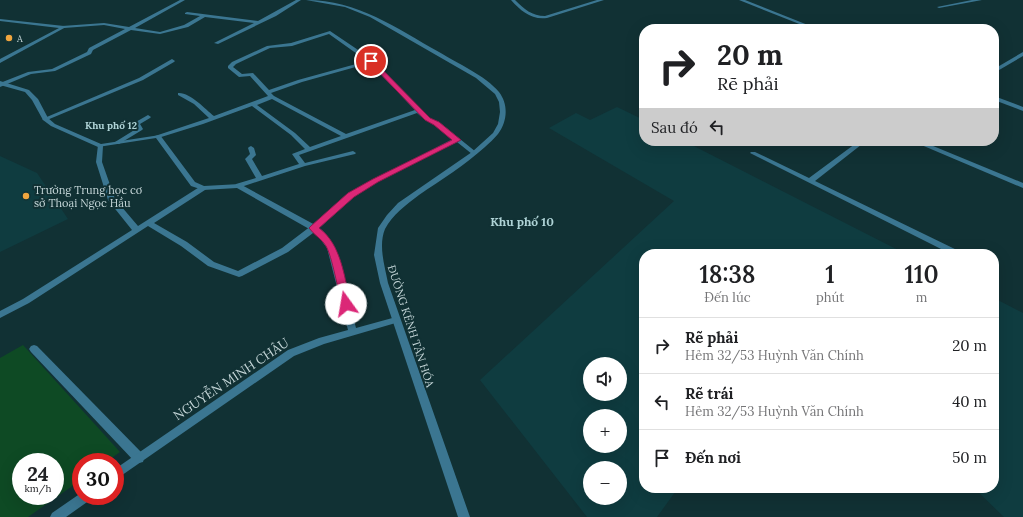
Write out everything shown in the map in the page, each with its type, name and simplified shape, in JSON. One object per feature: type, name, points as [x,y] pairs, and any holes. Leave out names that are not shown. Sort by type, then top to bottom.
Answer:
[{"type":"street","points":[[1,84],[30,73],[53,70],[82,57],[89,53],[91,49],[183,0]]},
{"type":"street","points":[[216,43],[299,0]]},
{"type":"street","name":"ĐƯỜNG KÊNH TÂN HÓA","points":[[308,0],[346,6],[372,16],[478,77],[497,93],[502,102],[503,112],[501,124],[495,134],[474,153],[401,205],[381,230],[378,255],[380,269],[396,320],[464,517]]},
{"type":"street","points":[[514,0],[528,15],[538,18],[602,0]]},
{"type":"street","points":[[741,0],[805,24]]},
{"type":"street","points":[[938,7],[980,0]]},
{"type":"street","points":[[187,13],[259,22]]},
{"type":"street","points":[[0,20],[64,27],[104,24],[160,33],[186,26],[205,15]]},
{"type":"street","points":[[0,61],[64,27]]},
{"type":"street","points":[[345,136],[270,95],[251,74],[241,76],[230,67],[234,63],[269,47],[292,44],[330,32],[371,61],[427,119],[437,124],[474,153]]},
{"type":"street","points":[[999,68],[1023,54]]},
{"type":"street","points":[[45,119],[142,79],[172,61]]},
{"type":"street","points":[[1,84],[27,91],[32,95],[45,119],[100,146],[158,136],[252,104],[300,81],[371,61]]},
{"type":"street","points":[[180,94],[196,103],[212,118]]},
{"type":"street","points":[[999,100],[1023,109]]},
{"type":"street","points":[[252,104],[293,134],[309,150]]},
{"type":"street","points":[[303,165],[295,154],[419,110]]},
{"type":"street","points":[[117,143],[140,129],[136,124],[148,117]]},
{"type":"street","points":[[158,136],[193,184],[203,188],[238,186],[303,165],[353,152]]},
{"type":"street","points":[[148,223],[184,244],[211,264],[239,274],[285,250],[314,228],[351,195],[375,180],[457,140]]},
{"type":"street","points":[[100,146],[99,162],[112,200],[138,230]]},
{"type":"street","points":[[810,181],[856,146]]},
{"type":"street","points":[[928,146],[1023,186]]},
{"type":"street","points":[[251,148],[253,155],[248,159],[260,178]]},
{"type":"street","points":[[753,153],[948,249]]},
{"type":"street","points":[[238,186],[314,228],[332,247],[353,332]]},
{"type":"street","points":[[0,315],[26,301],[203,188]]},
{"type":"street","name":"NGUYỄN MINH CHÂU","points":[[124,469],[291,353],[322,341],[396,320]]},
{"type":"street","points":[[34,349],[139,458]]},
{"type":"street","points":[[56,517],[73,505]]},
{"type":"shaded area","points":[[617,107],[639,118],[639,146],[694,146],[896,249],[639,249],[639,493],[674,493],[657,517],[587,517],[480,380],[674,201],[549,128],[576,113],[590,120]]},
{"type":"shaded area","name":"Trường Trung học cơ sở Thoại Ngọc Hầu","points":[[0,156],[37,173],[68,219],[0,252]]},
{"type":"shaded area","points":[[999,301],[1023,313],[1023,517],[1004,517],[979,493],[999,493]]},
{"type":"green space","points":[[23,345],[120,452],[72,453],[72,486],[64,492],[64,453],[12,453],[12,505],[45,505],[28,517],[0,517],[0,358]]},
{"type":"place","name":"A","points":[[9,38]]},
{"type":"place","name":"Trường Trung học cơ sở Thoại Ngọc Hầu","points":[[26,196]]},
{"type":"district","name":"Khu phố 12","points":[[111,125]]},
{"type":"district","name":"Khu phố 10","points":[[522,221]]},
{"type":"route","points":[[346,304],[332,247],[314,228],[351,195],[375,180],[457,140],[437,124],[427,119],[371,61]]}]
